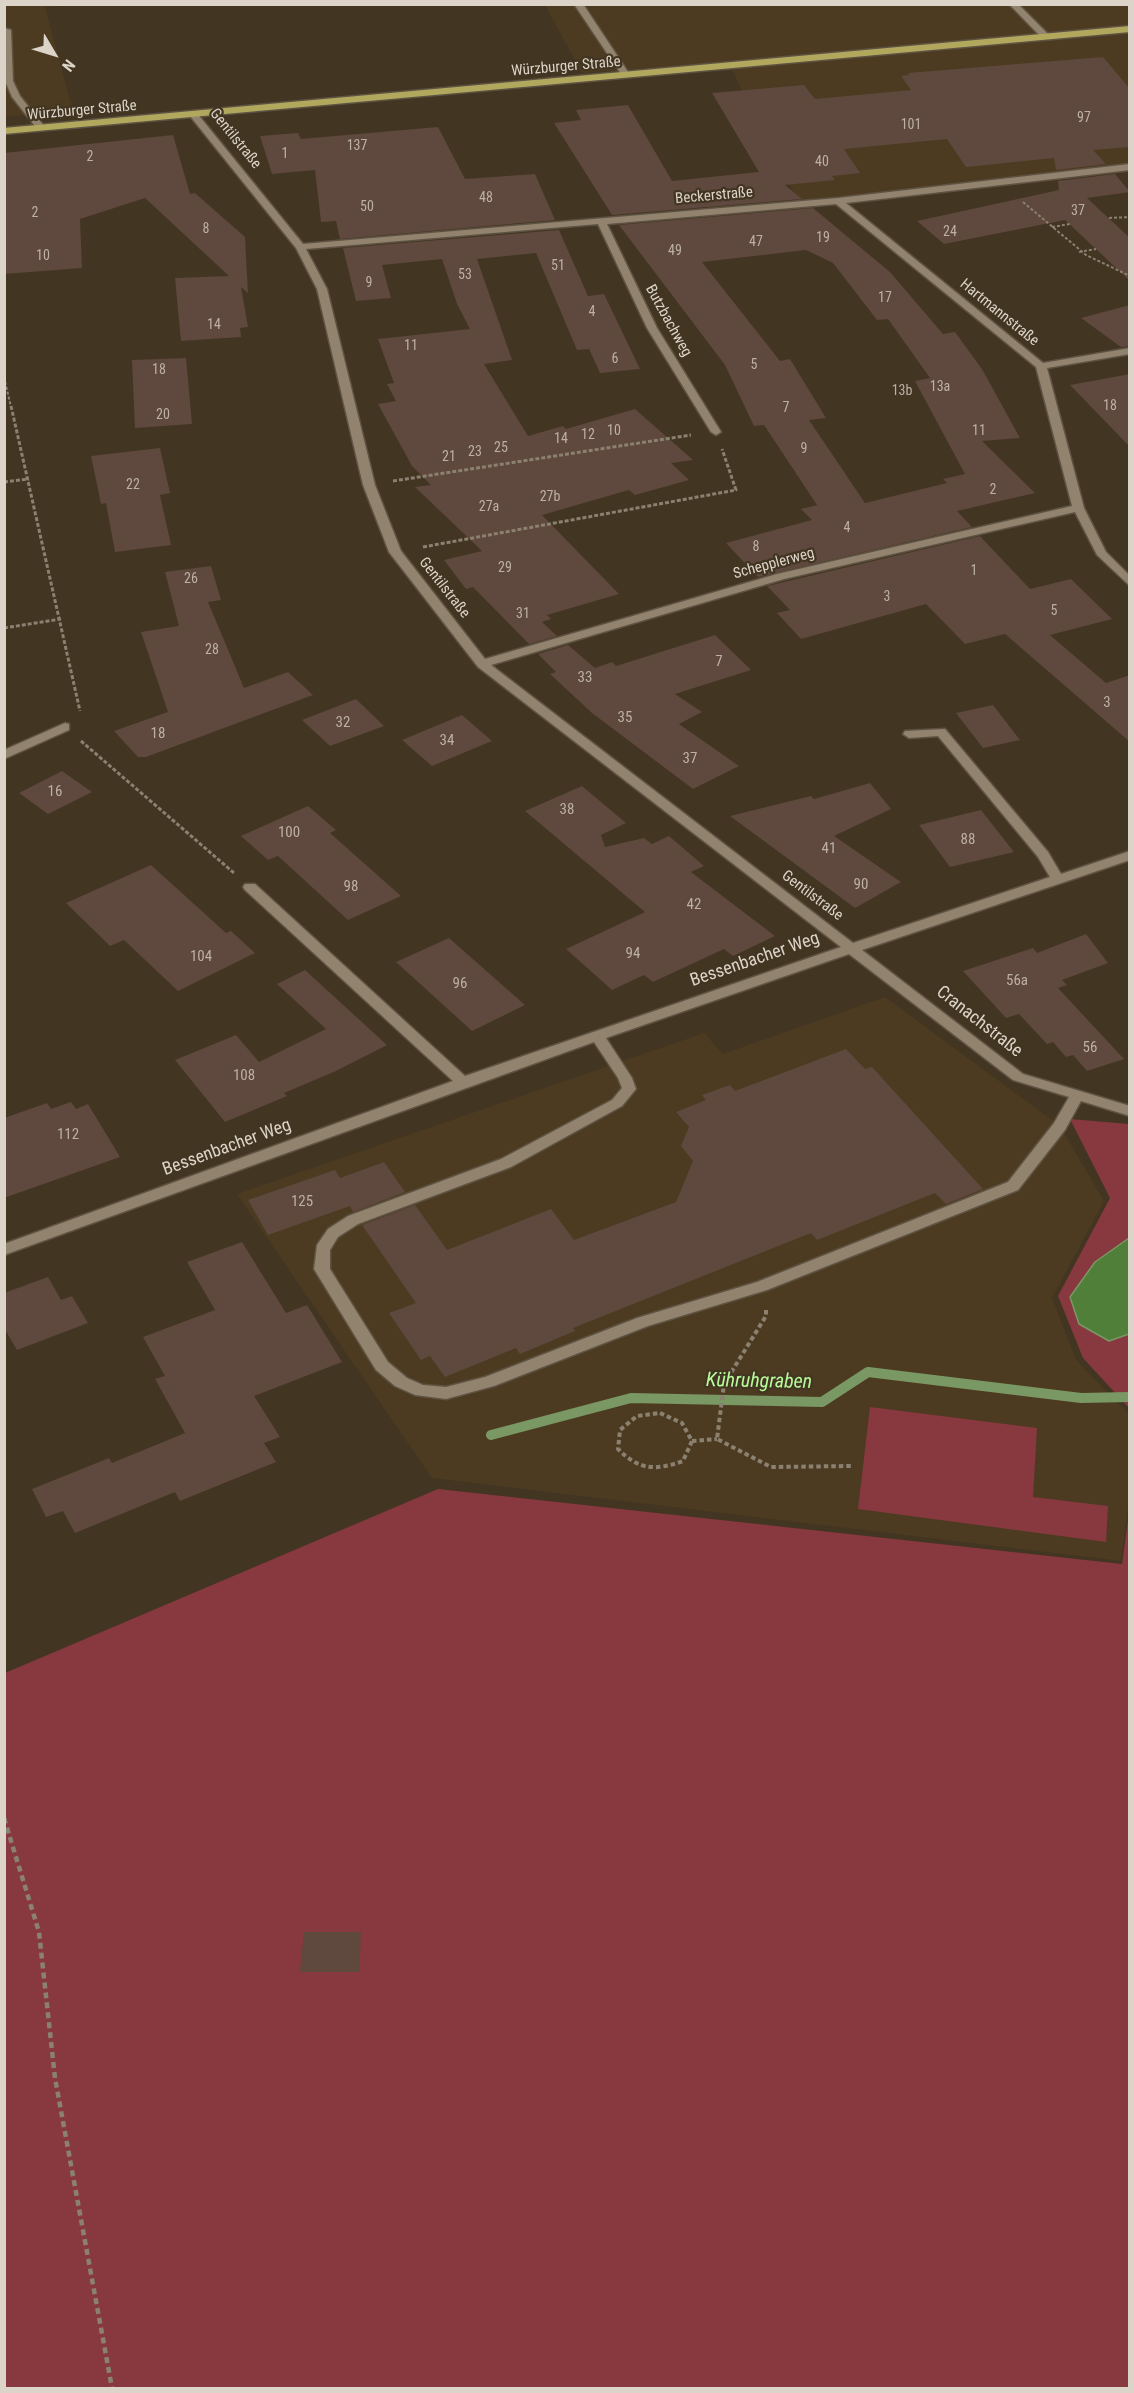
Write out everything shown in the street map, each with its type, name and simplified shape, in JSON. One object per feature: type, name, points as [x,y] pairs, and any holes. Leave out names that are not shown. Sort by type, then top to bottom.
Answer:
[{"type":"main road","name":"Würzburger Straße","points":[[4,131],[1130,29]]},
{"type":"street","points":[[578,4],[627,75]]},
{"type":"street","points":[[1013,4],[1046,37]]},
{"type":"street","points":[[7,30],[9,81],[16,97],[41,128]]},
{"type":"street","points":[[4,98],[16,97]]},
{"type":"street","name":"Gentilstraße","points":[[193,114],[300,247],[321,289],[369,485],[395,552],[482,664],[853,948]]},
{"type":"street","name":"Beckerstraße","points":[[300,247],[838,201],[1130,167]]},
{"type":"street","name":"Hartmannstraße","points":[[838,201],[1041,366],[1078,508],[1101,553],[1130,583]]},
{"type":"street","name":"Butzbachweg","points":[[601,221],[652,328],[716,432]]},
{"type":"street","points":[[1041,366],[1130,351]]},
{"type":"street","name":"Schepplerweg","points":[[482,664],[781,576],[1078,508]]},
{"type":"street","points":[[4,755],[65,727]]},
{"type":"street","points":[[909,734],[941,732],[1043,855],[1058,879]]},
{"type":"street","name":"Bessenbacher Weg","points":[[4,1250],[463,1082],[1130,855]]},
{"type":"street","points":[[250,887],[463,1082]]},
{"type":"street","name":"Cranachstraße","points":[[853,948],[1018,1077],[1130,1111]]},
{"type":"street","points":[[597,1037],[626,1078],[629,1089],[617,1103],[506,1163],[353,1220],[333,1233],[322,1249],[322,1269],[382,1365],[401,1382],[421,1391],[446,1393],[488,1382],[644,1322],[762,1286],[1013,1186],[1059,1126],[1077,1096]]},
{"type":"path","points":[[1000,182],[1079,252],[1113,272],[1130,276]]},
{"type":"path","points":[[1108,218],[1130,217]]},
{"type":"path","points":[[1051,227],[1070,224]]},
{"type":"path","points":[[1079,252],[1096,249]]},
{"type":"path","points":[[4,377],[81,710],[65,727],[250,887]]},
{"type":"path","points":[[395,552],[736,490],[716,432]]},
{"type":"path","points":[[369,485],[685,436]]},
{"type":"path","points":[[4,482],[29,479]]},
{"type":"path","points":[[4,628],[61,619]]},
{"type":"path","points":[[717,1439],[724,1384],[766,1316],[762,1286]]},
{"type":"path","points":[[660,1413],[682,1423],[692,1441],[683,1461],[658,1471],[633,1465],[618,1449],[620,1430],[637,1416],[660,1413]]},
{"type":"path","points":[[692,1441],[717,1439],[771,1467],[852,1466]]},
{"type":"path","points":[[4,1818],[39,1932],[56,2078],[112,2388]]},
{"type":"shaded area","points":[[5,5],[70,5],[45,7],[73,111],[5,117]]},
{"type":"shaded area","points":[[545,5],[1129,5],[1129,172],[802,209],[728,62],[582,73]]},
{"type":"shaded area","points":[[885,997],[1060,1126],[1104,1201],[1052,1298],[1076,1360],[1129,1414],[1130,1492],[1121,1561],[432,1478],[237,1194],[704,1033],[723,1054]]},
{"type":"shaded area","points":[[1070,1119],[1129,1124],[1129,1408],[1083,1358],[1058,1296],[1110,1198]]},
{"type":"shaded area","points":[[1129,1238],[1129,1334],[1109,1341],[1079,1324],[1070,1297],[1095,1262]]},
{"type":"shaded area","points":[[870,1407],[1037,1428],[1033,1497],[1108,1506],[1106,1542],[858,1509]]},
{"type":"shaded area","points":[[438,1489],[1122,1564],[1129,1513],[1129,2388],[5,2388],[5,1673]]},
{"type":"building","points":[[1103,57],[1130,89],[1130,147],[1093,150],[1106,164],[1056,170],[1054,158],[966,167],[947,139],[844,149],[860,173],[832,176],[835,180],[785,185],[802,199],[612,215],[554,123],[581,120],[576,110],[628,105],[672,181],[759,172],[712,93],[804,85],[815,99],[911,90],[901,76],[909,75],[908,73]]},
{"type":"building","points":[[438,127],[465,179],[535,174],[555,220],[340,239],[336,221],[321,222],[315,170],[272,174],[260,136],[298,133],[301,139]]},
{"type":"building","points":[[173,135],[190,194],[195,193],[245,237],[248,293],[241,287],[248,327],[240,328],[241,337],[181,341],[175,278],[229,276],[145,198],[80,219],[82,268],[4,274],[4,153]]},
{"type":"building","points":[[1115,174],[1130,192],[1087,198],[1130,238],[1130,281],[1065,220],[944,244],[917,221],[1059,190],[1058,181]]},
{"type":"building","points":[[813,208],[890,272],[943,334],[955,332],[982,369],[1020,438],[982,441],[1035,493],[957,511],[972,527],[758,577],[726,543],[812,520],[801,509],[817,505],[764,425],[754,426],[725,365],[619,225]],"holes":[[[806,250],[833,263],[877,320],[888,319],[930,378],[915,381],[965,474],[943,479],[947,483],[865,503],[809,420],[826,418],[790,359],[780,361],[702,262]]]},
{"type":"building","points":[[559,230],[588,296],[604,294],[640,369],[600,373],[589,349],[577,350],[536,253],[477,259],[512,360],[484,364],[528,436],[563,426],[566,429],[635,409],[693,460],[671,463],[689,480],[635,495],[629,490],[542,515],[619,594],[547,615],[551,619],[542,622],[557,636],[529,644],[473,587],[466,589],[444,560],[482,551],[415,487],[431,485],[412,466],[378,404],[396,401],[387,384],[394,383],[378,339],[470,329],[457,304],[442,259],[382,265],[391,298],[356,301],[343,248]]},
{"type":"building","points":[[1130,305],[1130,346],[1121,347],[1081,318]]},
{"type":"building","points":[[186,358],[192,424],[135,428],[132,360]]},
{"type":"building","points":[[1130,374],[1130,447],[1070,385]]},
{"type":"building","points":[[160,448],[170,493],[160,495],[171,545],[115,552],[106,503],[101,504],[91,456]]},
{"type":"building","points":[[980,536],[1030,589],[1071,579],[1112,619],[1050,635],[1106,683],[1130,675],[1130,742],[1005,634],[965,644],[926,604],[801,639],[777,613],[790,610],[767,586]]},
{"type":"building","points":[[211,566],[221,600],[208,602],[244,688],[288,672],[313,695],[146,757],[138,757],[114,731],[168,712],[141,632],[179,626],[165,572]]},
{"type":"building","points":[[715,635],[751,670],[675,694],[702,712],[679,724],[739,766],[693,789],[592,713],[550,674],[556,672],[538,654],[568,645],[595,668],[612,662],[616,666]]},
{"type":"building","points":[[356,699],[384,726],[330,746],[302,720]]},
{"type":"building","points":[[993,705],[1020,740],[983,748],[956,713]]},
{"type":"building","points":[[462,715],[492,741],[432,766],[402,740]]},
{"type":"building","points":[[62,771],[92,792],[48,814],[19,793]]},
{"type":"building","points":[[870,783],[891,809],[834,836],[901,882],[855,908],[730,816],[811,796],[814,799]]},
{"type":"building","points":[[582,786],[626,823],[601,835],[605,847],[644,838],[652,844],[669,836],[704,866],[691,872],[775,936],[733,956],[724,949],[653,982],[644,975],[612,990],[566,949],[645,912],[525,811]]},
{"type":"building","points":[[308,806],[336,830],[330,833],[401,896],[348,920],[278,856],[268,860],[241,836]]},
{"type":"building","points":[[981,810],[1014,852],[950,867],[919,825]]},
{"type":"building","points":[[151,865],[226,933],[231,931],[255,953],[178,991],[124,940],[110,946],[66,903]]},
{"type":"building","points":[[1086,934],[1108,963],[1062,980],[1067,985],[1058,988],[1124,1059],[1087,1071],[1073,1055],[1066,1057],[1053,1042],[1047,1044],[1019,1014],[1006,1018],[963,971],[1033,948],[1037,953]]},
{"type":"building","points":[[449,938],[525,1005],[472,1031],[396,962]]},
{"type":"building","points":[[305,970],[387,1045],[336,1071],[284,1093],[287,1096],[225,1122],[175,1060],[236,1035],[259,1062],[326,1029],[277,984]]},
{"type":"building","points":[[846,1049],[865,1069],[872,1067],[983,1189],[946,1204],[935,1193],[817,1240],[811,1233],[573,1328],[575,1331],[520,1354],[516,1348],[445,1377],[430,1356],[421,1360],[389,1313],[416,1303],[362,1225],[415,1205],[447,1250],[551,1209],[574,1240],[676,1202],[693,1161],[681,1146],[689,1127],[676,1112],[706,1100],[702,1095],[730,1085],[735,1091]]},
{"type":"building","points":[[71,1102],[76,1109],[88,1104],[120,1157],[4,1198],[4,1118],[47,1103],[51,1109]]},
{"type":"building","points":[[384,1162],[405,1192],[353,1212],[350,1206],[268,1235],[248,1200],[335,1170],[340,1178]]},
{"type":"building","points":[[242,1242],[286,1313],[307,1305],[342,1362],[254,1396],[280,1437],[264,1443],[276,1462],[180,1501],[175,1492],[75,1533],[63,1511],[46,1517],[32,1489],[109,1458],[112,1463],[185,1433],[155,1379],[165,1376],[143,1337],[215,1310],[187,1262]]},
{"type":"building","points":[[48,1277],[61,1300],[72,1296],[88,1323],[17,1350],[4,1328],[4,1293]]},
{"type":"building","points":[[304,1932],[361,1932],[359,1972],[300,1972]]},
{"type":"waterway","name":"Kühruhgraben","points":[[491,1435],[631,1398],[822,1402],[868,1372],[1081,1398],[1130,1397]]}]
